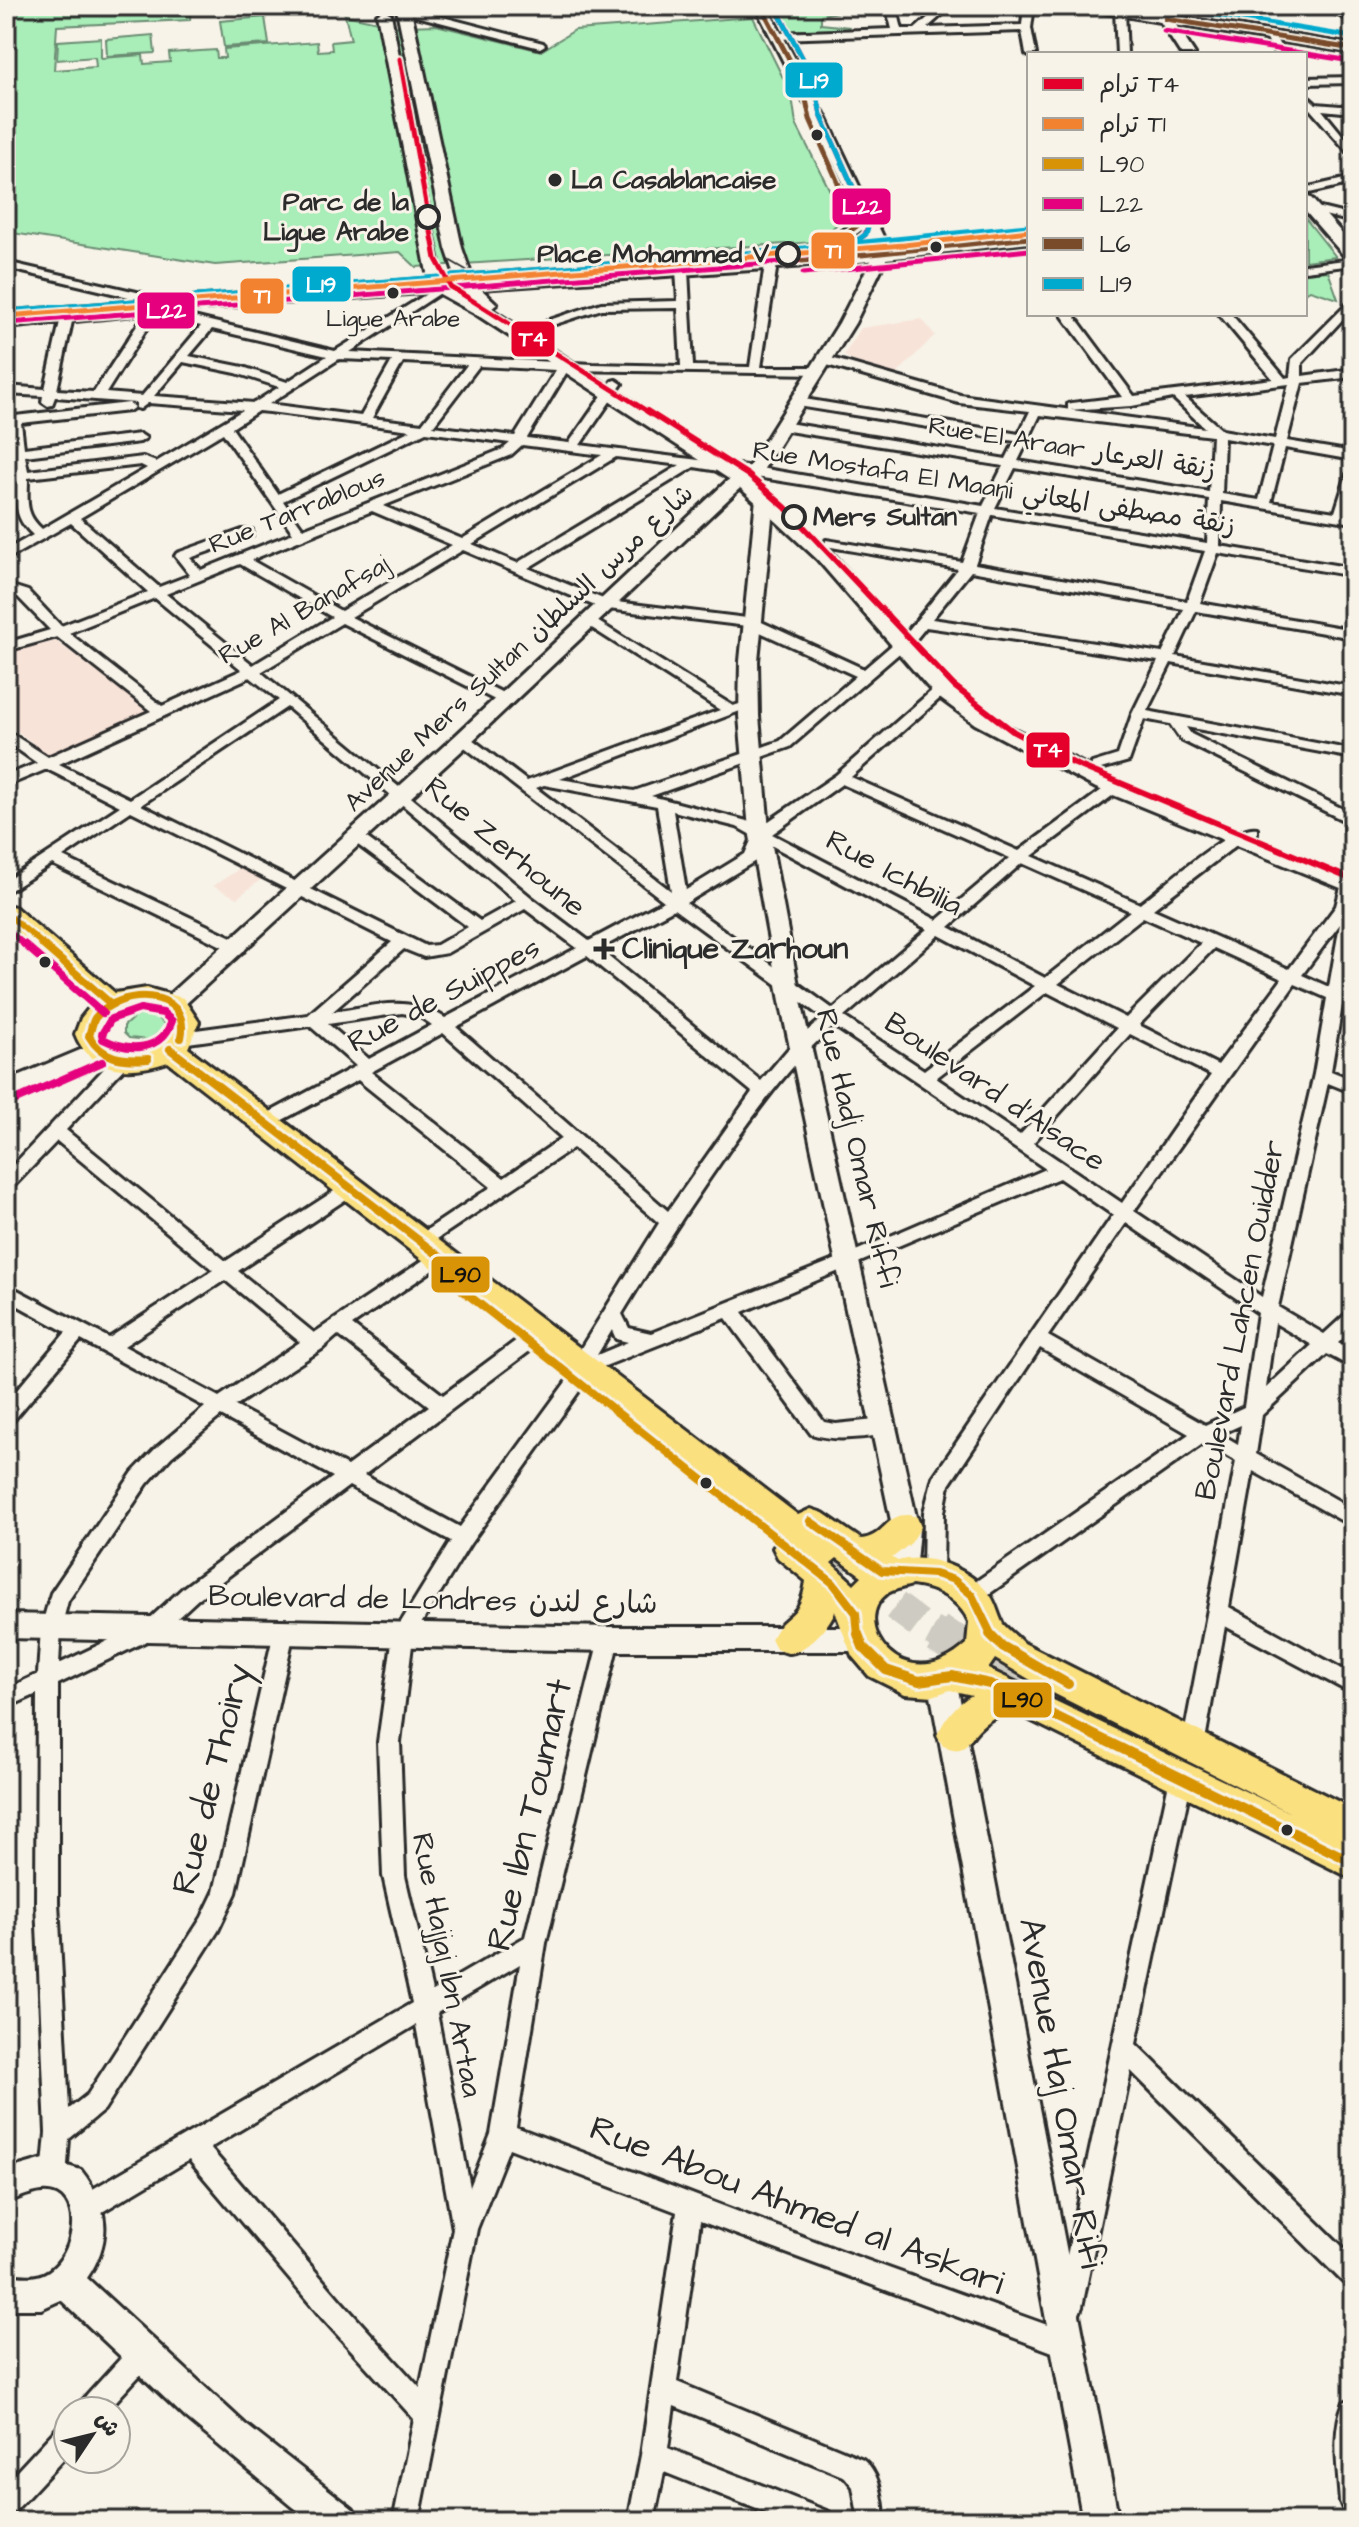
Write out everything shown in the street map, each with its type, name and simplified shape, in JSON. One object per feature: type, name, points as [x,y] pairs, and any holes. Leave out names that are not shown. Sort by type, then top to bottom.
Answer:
[{"type":"main road","points":[[1326,6],[1353,18]]},
{"type":"main road","points":[[1245,834],[1115,787],[1007,735],[941,690],[912,633],[824,555],[742,473],[613,388],[593,368],[528,329],[465,281],[454,248],[406,8],[376,12],[437,283],[566,367],[613,388],[742,473],[783,491],[912,633],[982,704],[1029,735],[1245,834],[1352,878]]},
{"type":"main road","points":[[1127,12],[1160,10],[1270,36],[1353,49]]},
{"type":"main road","points":[[1160,10],[1187,52]]},
{"type":"main road","points":[[1307,206],[1353,256]]},
{"type":"main road","points":[[828,247],[857,226]]},
{"type":"main road","points":[[6,323],[437,283],[771,264],[1027,227]]},
{"type":"main road","points":[[465,281],[529,271],[828,247],[874,248],[1027,238]]},
{"type":"main road","points":[[454,248],[461,255],[484,266],[529,271]]},
{"type":"main road","points":[[6,311],[144,308],[189,312],[408,298],[437,283]]},
{"type":"main road","points":[[9,919],[111,1004]]},
{"type":"main road","points":[[6,1091],[109,1056],[148,1059],[176,1043],[185,1019],[172,1004],[155,997],[111,1004],[98,1014],[89,1029],[90,1040],[109,1056]]},
{"type":"main road","points":[[176,1043],[265,1122],[833,1560],[955,1581],[972,1595],[983,1613],[986,1629],[980,1653],[968,1666],[947,1677]]},
{"type":"main road","points":[[441,1257],[462,1290],[528,1342],[589,1365]]},
{"type":"main road","points":[[441,1257],[484,1273],[589,1365],[833,1560],[843,1593],[877,1664],[897,1675],[919,1681],[947,1677],[1021,1689],[1187,1762],[1353,1827]]},
{"type":"main road","points":[[833,1560],[882,1550],[905,1527]]},
{"type":"main road","points":[[788,1639],[818,1613],[833,1560]]},
{"type":"main road","points":[[857,1626],[869,1589],[910,1573]]},
{"type":"main road","points":[[986,1629],[1010,1652],[1353,1862]]},
{"type":"main road","points":[[955,1735],[960,1723],[973,1712],[1021,1689]]},
{"type":"main road","points":[[1021,1689],[1353,1845]]},
{"type":"street","points":[[761,6],[783,36],[874,248]]},
{"type":"street","points":[[891,6],[898,32]]},
{"type":"street","points":[[917,32],[947,6]]},
{"type":"street","points":[[1029,6],[1026,28],[1031,52]]},
{"type":"street","points":[[1089,6],[1127,12],[1122,52]]},
{"type":"street","points":[[406,8],[540,45]]},
{"type":"street","points":[[783,36],[1026,28]]},
{"type":"street","points":[[1270,36],[1279,52]]},
{"type":"street","points":[[1307,81],[1353,80]]},
{"type":"street","points":[[803,85],[810,119],[857,226],[874,248]]},
{"type":"street","points":[[1307,103],[1353,110]]},
{"type":"street","points":[[1307,103],[1353,155]]},
{"type":"street","points":[[1307,182],[1353,172]]},
{"type":"street","points":[[1307,191],[1353,180]]},
{"type":"street","points":[[1307,206],[1353,219]]},
{"type":"street","name":"Avenue Mers Sultan شارع مرس السلطان","points":[[172,1004],[463,739],[742,473],[782,426],[820,366],[877,267],[874,248]]},
{"type":"street","points":[[1307,268],[1353,262]]},
{"type":"street","points":[[755,370],[771,264]]},
{"type":"street","points":[[6,265],[79,283],[144,308]]},
{"type":"street","points":[[682,270],[687,369]]},
{"type":"street","points":[[79,283],[144,308]]},
{"type":"street","points":[[6,556],[150,464],[225,427],[337,355],[408,298]]},
{"type":"street","points":[[1264,504],[1296,362],[1353,301]]},
{"type":"street","points":[[528,329],[601,306],[683,304]]},
{"type":"street","points":[[98,396],[144,308]]},
{"type":"street","points":[[189,312],[208,326],[337,355],[593,368],[755,370],[820,366],[959,399],[1218,433],[1353,456]]},
{"type":"street","points":[[1068,316],[1132,402]]},
{"type":"street","points":[[1227,316],[1290,383]]},
{"type":"street","points":[[45,417],[67,317]]},
{"type":"street","points":[[18,453],[141,417],[208,326]]},
{"type":"street","points":[[182,358],[239,370],[288,386]]},
{"type":"street","points":[[364,421],[399,359]]},
{"type":"street","points":[[275,500],[425,428],[474,364]]},
{"type":"street","name":"Rue Tarrablous","points":[[6,647],[59,632],[502,454],[518,442],[566,367]]},
{"type":"street","points":[[1036,411],[1132,402],[1353,373]]},
{"type":"street","points":[[571,449],[613,388]]},
{"type":"street","name":"Rue Mostafa El Maani زنقة مصطفى المعاني","points":[[6,390],[98,396],[141,417],[255,407],[425,428],[987,511],[1353,572]]},
{"type":"street","points":[[1177,396],[1218,433]]},
{"type":"street","points":[[798,402],[1020,438]]},
{"type":"street","points":[[635,796],[753,756],[794,738],[912,633],[967,567],[987,511],[1020,438],[1036,411]]},
{"type":"street","points":[[40,534],[26,522],[22,513],[22,475],[10,421],[45,417],[141,417]]},
{"type":"street","points":[[141,417],[150,464]]},
{"type":"street","name":"Rue El Araar زنقة العرعار","points":[[782,426],[1346,518]]},
{"type":"street","points":[[225,427],[301,536]]},
{"type":"street","points":[[1097,766],[1124,758],[1139,714],[1192,606],[1213,548],[1218,433]]},
{"type":"street","name":"Rue Al Banafsaj","points":[[6,782],[252,671],[611,455]]},
{"type":"street","points":[[6,477],[150,464]]},
{"type":"street","points":[[518,568],[689,465]]},
{"type":"street","points":[[1346,518],[1353,474]]},
{"type":"street","name":"Rue Hadj Omar Riffi","points":[[765,498],[740,708],[753,756],[761,834],[787,984],[885,1427],[905,1527],[910,1573]]},
{"type":"street","points":[[372,506],[605,605],[750,622],[865,675]]},
{"type":"street","name":"Rue Zerhoune","points":[[71,516],[157,593],[401,794],[526,902],[590,950],[762,1091]]},
{"type":"street","points":[[199,577],[182,556],[247,533]]},
{"type":"street","points":[[831,543],[1353,634]]},
{"type":"street","points":[[242,560],[343,618],[504,699]]},
{"type":"street","points":[[6,588],[23,594],[59,632],[161,712]]},
{"type":"street","points":[[589,620],[740,708]]},
{"type":"street","points":[[912,633],[1165,658],[1353,691]]},
{"type":"street","name":"Rue de Suippes","points":[[265,1122],[590,950],[752,857],[761,834],[841,778],[941,690]]},
{"type":"street","points":[[6,888],[287,701]]},
{"type":"street","points":[[543,780],[740,708]]},
{"type":"street","points":[[1139,714],[1353,754]]},
{"type":"street","points":[[1176,723],[1186,737],[1353,820]]},
{"type":"street","points":[[6,734],[48,764],[402,942],[430,952],[526,902]]},
{"type":"street","name":"Boulevard d'Alsace","points":[[463,739],[834,1018],[1268,1310],[1353,1361]]},
{"type":"street","points":[[841,778],[1336,996]]},
{"type":"street","name":"Rue Ichbilia","points":[[523,787],[543,780],[664,802],[735,822],[1221,1073]]},
{"type":"street","name":"Rue Hajjaj Ibn Artaa","points":[[465,2229],[425,2009],[394,1876],[389,1742],[403,1635],[463,1538],[589,1365],[612,1312],[669,1222],[762,1091],[800,1046],[1019,858],[1115,787]]},
{"type":"street","points":[[664,802],[678,902]]},
{"type":"street","points":[[925,1078],[1048,986],[1140,910],[1245,834]]},
{"type":"street","points":[[355,836],[479,928]]},
{"type":"street","points":[[52,858],[238,947]]},
{"type":"street","points":[[910,1573],[934,1512],[940,1483],[1221,1073],[1344,907],[1352,878]]},
{"type":"street","name":"Boulevard Lahcen Ouidder","points":[[1065,2337],[1187,1762],[1246,1458],[1268,1310],[1322,1074],[1350,910],[1353,909]]},
{"type":"street","points":[[1023,1143],[1128,1026],[1212,941]]},
{"type":"street","points":[[313,1020],[402,942]]},
{"type":"street","points":[[176,1043],[396,1008],[423,1011],[445,1026],[669,1222]]},
{"type":"street","points":[[313,1020],[363,1069],[503,1187]]},
{"type":"street","points":[[6,1184],[56,1131],[109,1056]]},
{"type":"street","points":[[1322,1074],[1353,1087]]},
{"type":"street","points":[[56,1131],[315,1344]]},
{"type":"street","points":[[54,2177],[58,2133],[47,1902],[48,1680],[51,1628],[58,1599],[140,1478],[164,1452],[220,1406],[441,1257],[503,1187],[574,1139]]},
{"type":"street","points":[[589,1365],[850,1261],[1061,1170]]},
{"type":"street","points":[[109,1347],[351,1188]]},
{"type":"street","points":[[6,1291],[463,1538]]},
{"type":"street","points":[[730,1310],[818,1429],[836,1432],[885,1427]]},
{"type":"street","points":[[612,1312],[623,1334],[654,1340]]},
{"type":"street","points":[[972,1595],[1203,1434],[1254,1411],[1353,1318]]},
{"type":"street","points":[[340,1326],[443,1406]]},
{"type":"street","points":[[6,1416],[79,1330]]},
{"type":"street","points":[[1037,1338],[1353,1519]]},
{"type":"street","points":[[6,1699],[152,1629],[191,1593],[528,1342]]},
{"type":"street","points":[[1217,1611],[1353,1685]]},
{"type":"street","name":"Boulevard de Londres شارع لندن","points":[[6,1626],[609,1639],[788,1639],[857,1626]]},
{"type":"street","name":"Rue de Thoiry","points":[[58,2133],[96,2102],[210,1924],[225,1893],[284,1632]]},
{"type":"street","name":"Rue Ibn Toumart","points":[[406,2521],[465,2229],[503,2134],[535,1943],[609,1639]]},
{"type":"street","name":"Avenue Haj Omar Rifi","points":[[947,1677],[955,1735],[1101,2521]]},
{"type":"street","points":[[88,2206],[535,1943]]},
{"type":"street","points":[[1124,2048],[1353,2274]]},
{"type":"street","name":"Rue Abou Ahmed al Askari","points":[[503,2134],[690,2205],[1065,2337]]},
{"type":"street","points":[[193,2146],[332,2310],[426,2414]]},
{"type":"street","points":[[6,2186],[30,2177],[54,2177],[75,2187],[88,2206],[91,2224],[88,2244],[79,2263],[64,2279],[32,2294],[6,2292]]},
{"type":"street","points":[[641,2521],[654,2455],[690,2205]]},
{"type":"street","points":[[64,2279],[141,2355],[283,2480],[341,2521]]},
{"type":"street","points":[[105,2395],[141,2355]]},
{"type":"street","points":[[663,2389],[862,2473],[872,2521]]},
{"type":"street","points":[[1353,2411],[1350,2440],[1353,2502]]},
{"type":"street","points":[[6,2502],[52,2452]]},
{"type":"street","points":[[654,2455],[820,2521]]},
{"type":"shaded area","points":[[922,319],[935,335],[897,374],[853,361],[844,355],[861,328]]},
{"type":"shaded area","points":[[56,641],[147,711],[50,756],[6,723],[6,654]]},
{"type":"shaded area","points":[[242,867],[264,877],[237,898],[213,886]]},
{"type":"green space","points":[[6,6],[191,6],[190,20],[57,26],[54,70],[96,67],[95,57],[57,60],[58,41],[101,38],[101,58],[143,55],[144,64],[170,62],[169,53],[216,50],[217,58],[225,58],[224,49],[317,42],[318,51],[332,50],[331,42],[351,40],[345,15],[378,22],[379,27],[436,25],[541,51],[575,30],[753,17],[792,96],[796,124],[844,218],[817,242],[416,267],[400,252],[215,265],[6,232]]},
{"type":"green space","points":[[771,6],[843,6],[845,11],[821,15],[821,24],[849,27],[849,32],[786,30],[776,23]]},
{"type":"green space","points":[[265,17],[269,44],[224,47],[220,21]]},
{"type":"green space","points":[[153,35],[155,53],[107,56],[106,39]]},
{"type":"green space","points":[[1307,221],[1336,257],[1307,261]]},
{"type":"green space","points":[[1328,271],[1338,299],[1310,290],[1307,292],[1307,273]]},
{"type":"green space","points":[[154,1015],[163,1022],[163,1029],[149,1040],[129,1038],[124,1033],[124,1026],[134,1017]]},
{"type":"tunnel","points":[[823,1552],[922,1626],[941,1636]]},
{"type":"tunnel","points":[[937,1634],[1028,1682]]},
{"type":"tram line","name":"T4","points":[[400,59],[436,259],[451,287],[748,475],[785,507],[954,686],[1014,732],[1075,764],[1353,880]]},
{"type":"tram line","points":[[405,59],[426,173],[424,191]]},
{"type":"tram line","name":"T1","points":[[6,316],[904,245],[1027,231]]},
{"type":"tram line","points":[[449,260],[475,275],[514,275]]},
{"type":"transit line","name":"L6","points":[[6,311],[828,247],[857,226],[810,119],[803,85],[761,6]]},
{"type":"transit line","name":"L22","points":[[7,323],[832,258],[865,235],[869,223],[821,115],[814,80],[775,6]]},
{"type":"transit line","name":"L19","points":[[775,6],[814,80],[821,115],[869,223],[866,234],[835,257]]},
{"type":"transit line","name":"L19","points":[[1168,7],[1353,37]]},
{"type":"transit line","name":"L6","points":[[1166,19],[1353,49]]},
{"type":"transit line","name":"L22","points":[[1164,31],[1295,52]]},
{"type":"transit line","name":"L22","points":[[1307,54],[1351,61]]},
{"type":"transit line","name":"L19","points":[[6,311],[773,251],[1027,226]]},
{"type":"transit line","name":"L6","points":[[802,261],[1027,238]]},
{"type":"transit line","name":"L22","points":[[803,273],[1027,250]]},
{"type":"transit line","name":"L90","points":[[6,913],[111,1004]]},
{"type":"transit line","name":"L22","points":[[6,929],[103,1013]]},
{"type":"transit line","name":"L90","points":[[148,1059],[122,1060],[99,1051],[89,1036],[95,1018],[114,1004],[156,998],[178,1009],[184,1021],[181,1038]]},
{"type":"transit line","name":"L22","points":[[140,1009],[163,1013],[172,1021],[162,1039],[134,1048],[103,1039],[102,1034],[111,1019],[140,1009]]},
{"type":"transit line","name":"L90","points":[[170,1049],[460,1272],[462,1290],[833,1583],[856,1613],[856,1630],[863,1647],[886,1670],[919,1681],[952,1676],[990,1684],[1353,1862]]},
{"type":"transit line","name":"L22","points":[[11,1102],[102,1062]]},
{"type":"transit line","name":"L90","points":[[810,1521],[882,1571],[935,1574],[954,1580],[972,1595],[988,1632],[1002,1646],[1068,1684]]},
{"type":"place","name":"La Casablancaise","points":[[555,180]]},
{"type":"place","name":"Parc de la Ligue Arabe","points":[[428,217]]},
{"type":"place","name":"Place Mohammed V","points":[[788,254]]},
{"type":"place","name":"Ligue Arabe","points":[[393,293]]},
{"type":"place","name":"Mers Sultan","points":[[794,517]]},
{"type":"place","name":"Clinique Zarhoun","points":[[604,949]]}]
